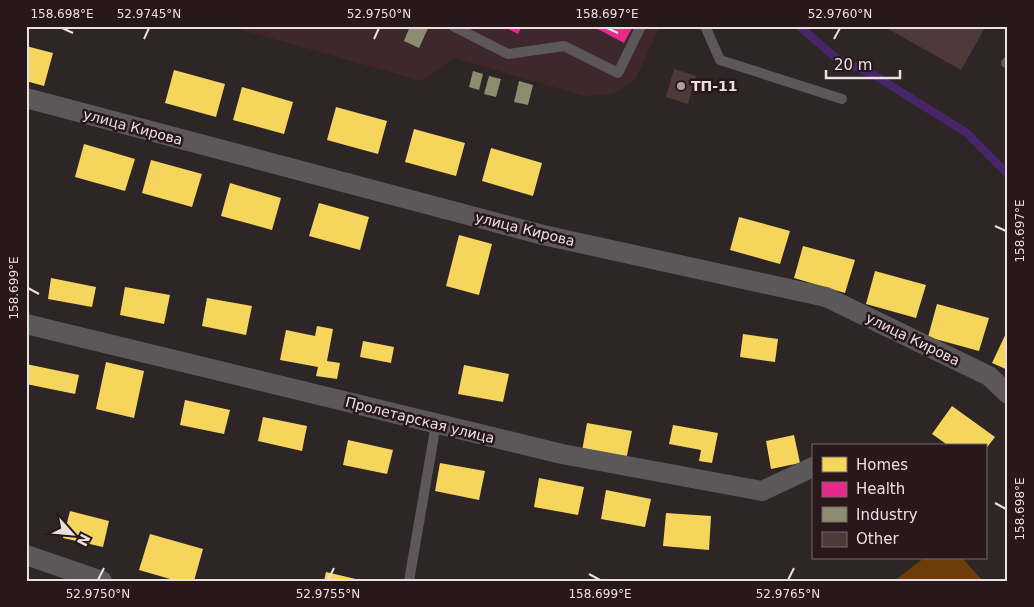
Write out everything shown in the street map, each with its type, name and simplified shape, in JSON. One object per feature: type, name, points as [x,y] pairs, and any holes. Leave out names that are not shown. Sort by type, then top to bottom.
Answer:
[{"type":"street","name":"улица Кирова","points":[[26,98],[542,235],[826,297],[990,376],[1008,394]]},
{"type":"street","name":"Пролетарская улица","points":[[26,324],[562,454],[762,491],[812,467]]},
{"type":"street","points":[[26,555],[102,581]]},
{"type":"lane","points":[[453,26],[508,54],[564,46],[618,73],[642,26]]},
{"type":"lane","points":[[705,26],[720,60],[842,99]]},
{"type":"lane","points":[[409,581],[436,424]]},
{"type":"shaded area","points":[[228,26],[660,26],[635,80],[613,94],[584,96],[454,58],[422,81]]},
{"type":"shaded area","points":[[921,560],[964,560],[983,581],[894,581]]},
{"type":"building: Homes","points":[[26,46],[53,53],[44,86],[26,81]]},
{"type":"building: Homes","points":[[174,70],[225,84],[216,117],[165,103]]},
{"type":"building: Homes","points":[[242,87],[293,102],[284,134],[233,120]]},
{"type":"building: Homes","points":[[336,107],[387,121],[378,154],[327,140]]},
{"type":"building: Homes","points":[[414,129],[465,143],[456,176],[405,162]]},
{"type":"building: Homes","points":[[84,144],[135,159],[125,191],[75,177]]},
{"type":"building: Homes","points":[[491,148],[542,163],[533,196],[482,181]]},
{"type":"building: Homes","points":[[151,160],[202,174],[192,207],[142,193]]},
{"type":"building: Homes","points":[[230,183],[281,198],[272,230],[221,216]]},
{"type":"building: Homes","points":[[319,203],[369,217],[360,250],[309,236]]},
{"type":"building: Homes","points":[[739,217],[790,231],[780,264],[730,250]]},
{"type":"building: Homes","points":[[459,235],[492,244],[479,295],[446,286]]},
{"type":"building: Homes","points":[[803,246],[855,260],[845,293],[794,278]]},
{"type":"building: Homes","points":[[875,271],[926,285],[916,318],[866,304]]},
{"type":"building: Homes","points":[[51,278],[96,287],[92,307],[48,299]]},
{"type":"building: Homes","points":[[125,287],[170,295],[164,324],[120,315]]},
{"type":"building: Homes","points":[[207,298],[252,306],[246,335],[202,326]]},
{"type":"building: Homes","points":[[937,304],[989,318],[979,351],[928,337]]},
{"type":"building: Homes","points":[[317,326],[333,329],[327,361],[340,363],[337,379],[316,376],[318,367],[280,360],[286,330],[315,336]]},
{"type":"building: Homes","points":[[1008,329],[1008,370],[992,363]]},
{"type":"building: Homes","points":[[743,334],[778,339],[775,362],[740,357]]},
{"type":"building: Homes","points":[[363,341],[394,347],[391,363],[360,357]]},
{"type":"building: Homes","points":[[106,362],[144,371],[134,418],[96,409]]},
{"type":"building: Homes","points":[[26,364],[79,375],[75,394],[26,384]]},
{"type":"building: Homes","points":[[464,365],[509,374],[503,402],[458,394]]},
{"type":"building: Homes","points":[[185,400],[230,410],[224,434],[180,425]]},
{"type":"building: Homes","points":[[952,406],[995,437],[986,449],[986,444],[946,444],[932,434]]},
{"type":"building: Homes","points":[[263,417],[307,426],[302,451],[258,441]]},
{"type":"building: Homes","points":[[587,423],[632,431],[626,460],[582,451]]},
{"type":"building: Homes","points":[[673,425],[718,433],[712,463],[699,461],[701,450],[669,444]]},
{"type":"building: Homes","points":[[794,435],[800,463],[771,469],[766,441]]},
{"type":"building: Homes","points":[[348,440],[393,450],[387,474],[343,465]]},
{"type":"building: Homes","points":[[440,463],[485,471],[479,500],[435,491]]},
{"type":"building: Homes","points":[[539,478],[584,487],[578,515],[534,507]]},
{"type":"building: Homes","points":[[606,490],[651,499],[645,527],[601,519]]},
{"type":"building: Homes","points":[[70,511],[109,521],[103,547],[63,538]]},
{"type":"building: Homes","points":[[666,513],[711,516],[709,550],[663,546]]},
{"type":"building: Homes","points":[[150,534],[203,549],[194,581],[177,581],[139,570]]},
{"type":"building: Homes","points":[[326,572],[360,580],[360,581],[324,581]]},
{"type":"building: Health","points":[[502,26],[522,26],[518,34]]},
{"type":"building: Health","points":[[592,26],[633,26],[624,43]]},
{"type":"building: Industry","points":[[410,26],[429,26],[419,48],[404,41]]},
{"type":"building: Industry","points":[[473,71],[483,74],[479,90],[469,87]]},
{"type":"building: Industry","points":[[489,76],[501,79],[496,97],[484,94]]},
{"type":"building: Industry","points":[[519,81],[533,85],[528,105],[514,102]]},
{"type":"building: Other","points":[[883,26],[986,26],[961,70]]},
{"type":"building: Other","name":"ТП-11","points":[[674,69],[696,76],[688,104],[666,97]]},
{"type":"waterway","points":[[799,26],[836,58],[874,75],[967,133],[1008,174]]},
{"type":"place","name":"ТП-11","points":[[681,86]]}]
